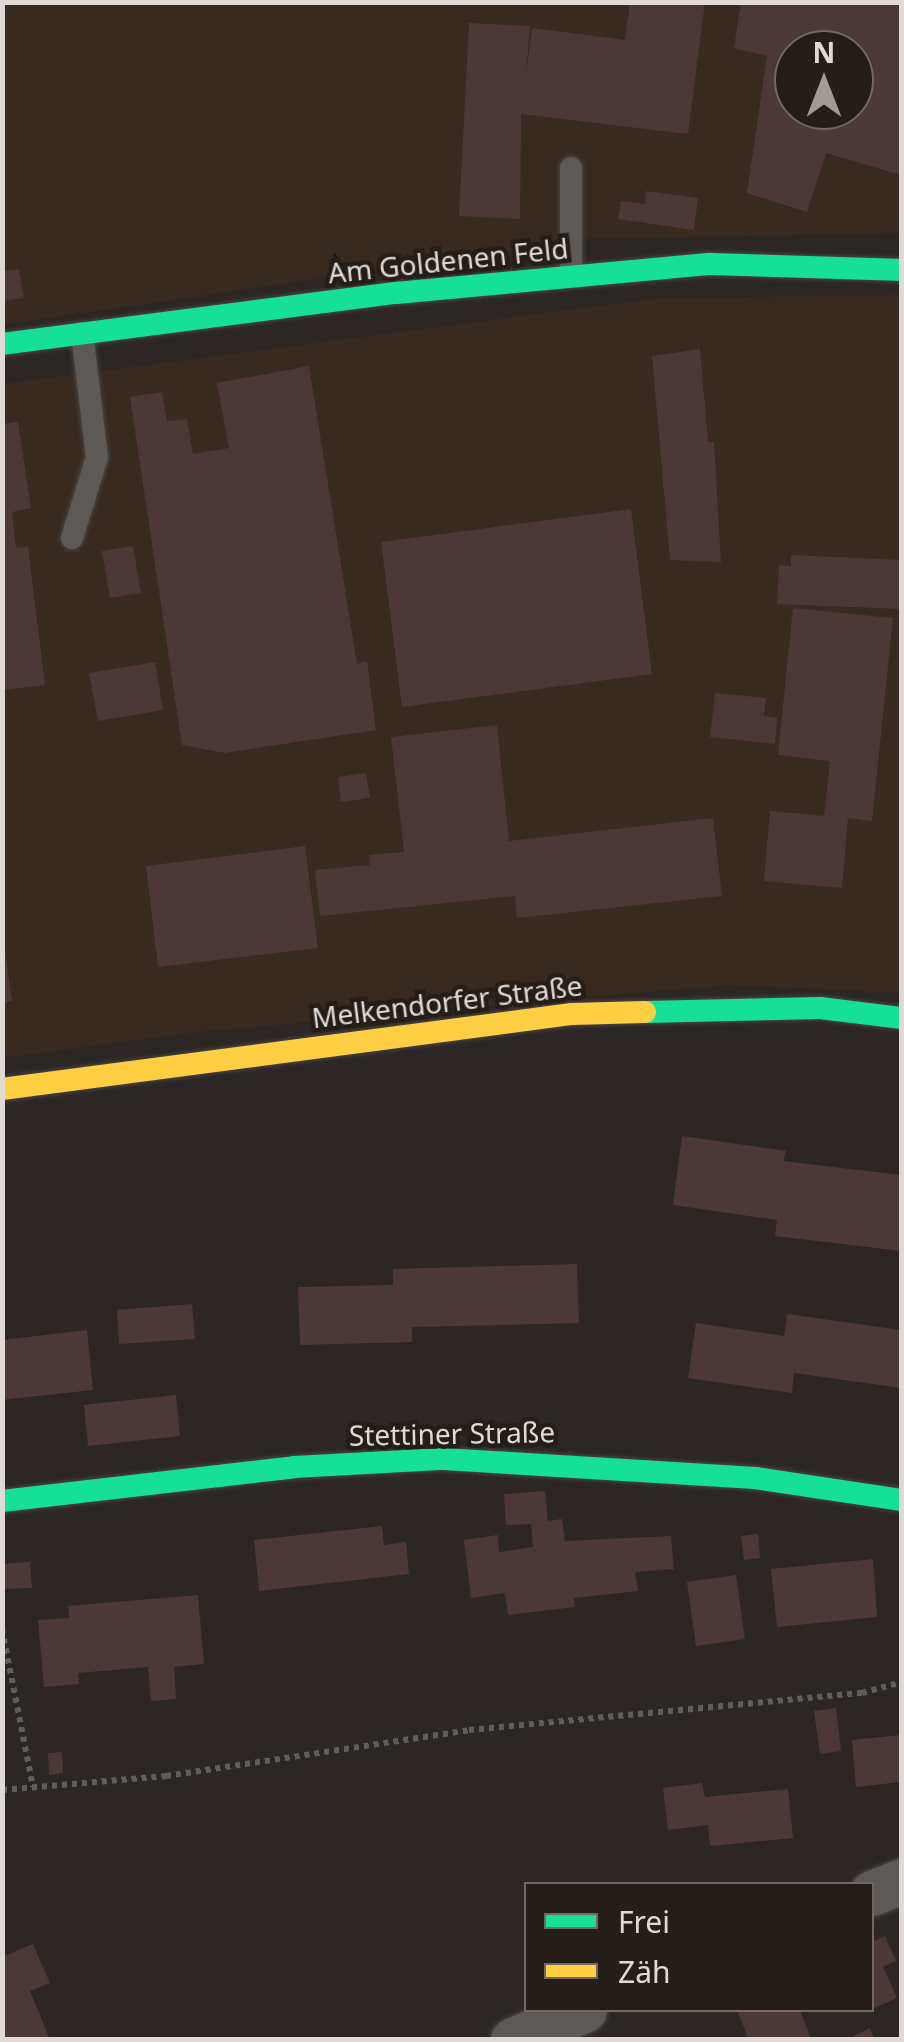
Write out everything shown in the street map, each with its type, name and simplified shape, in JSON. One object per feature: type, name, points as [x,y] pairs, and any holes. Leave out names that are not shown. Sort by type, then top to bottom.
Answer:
[{"type":"street","name":"Am Goldenen Feld","points":[[2,344],[711,264],[902,270]]},
{"type":"street","name":"Melkendorfer Straße","points":[[2,1089],[572,1014],[820,1008],[902,1018]]},
{"type":"street","name":"Stettiner Straße","points":[[2,1501],[294,1467],[444,1459],[756,1478],[902,1500]]},
{"type":"street","points":[[874,1892],[902,1881]]},
{"type":"street","points":[[513,2040],[579,2012]]},
{"type":"lane","points":[[571,168],[571,277]]},
{"type":"lane","points":[[72,538],[97,457],[82,333]]},
{"type":"path","points":[[2,1629],[32,1787]]},
{"type":"path","points":[[2,1790],[166,1776],[468,1730],[862,1693],[902,1682]]},
{"type":"shaded area","points":[[3,3],[901,3],[901,233],[589,239],[3,325]]},
{"type":"shaded area","points":[[901,295],[901,993],[728,985],[197,1032],[3,1058],[2,384],[659,298]]},
{"type":"building","points":[[630,2],[705,2],[688,134],[521,114],[520,219],[459,216],[469,23],[530,26],[526,75],[532,28],[625,40]]},
{"type":"building","points":[[741,2],[901,2],[901,175],[826,153],[807,212],[747,193],[767,56],[734,48]]},
{"type":"building","points":[[646,191],[698,198],[694,230],[618,219],[621,201],[645,204]]},
{"type":"building","points":[[19,269],[24,298],[2,301],[2,271]]},
{"type":"building","points":[[700,349],[708,442],[714,442],[721,562],[670,560],[652,356]]},
{"type":"building","points":[[309,366],[357,664],[367,661],[376,730],[225,753],[182,745],[130,397],[162,392],[167,421],[187,419],[193,454],[229,448],[217,383]]},
{"type":"building","points":[[18,422],[31,508],[12,512],[16,548],[28,547],[45,685],[2,690],[2,424]]},
{"type":"building","points":[[631,509],[652,674],[402,707],[381,542]]},
{"type":"building","points":[[133,546],[141,593],[110,598],[102,551]]},
{"type":"building","points":[[791,555],[901,560],[901,609],[777,604],[779,565],[791,566]]},
{"type":"building","points":[[793,608],[893,618],[872,821],[848,818],[842,888],[764,881],[770,811],[824,816],[830,761],[778,755]]},
{"type":"building","points":[[155,662],[163,710],[98,721],[89,673]]},
{"type":"building","points":[[715,693],[766,698],[764,716],[777,718],[775,744],[710,737]]},
{"type":"building","points":[[497,725],[509,841],[713,818],[722,896],[517,918],[515,896],[320,916],[315,870],[370,865],[369,855],[404,852],[391,737]]},
{"type":"building","points":[[366,773],[370,798],[341,802],[338,777]]},
{"type":"building","points":[[305,846],[318,948],[158,967],[146,866]]},
{"type":"building","points":[[5,950],[12,1001],[2,1003],[2,951]]},
{"type":"building","points":[[682,1136],[786,1151],[783,1161],[901,1175],[901,1251],[775,1236],[777,1220],[673,1205]]},
{"type":"building","points":[[577,1264],[579,1323],[412,1327],[412,1342],[300,1345],[298,1287],[393,1285],[393,1269]]},
{"type":"building","points":[[192,1304],[195,1339],[119,1344],[117,1310]]},
{"type":"building","points":[[787,1314],[901,1330],[901,1388],[794,1373],[792,1393],[688,1378],[696,1323],[784,1336]]},
{"type":"building","points":[[87,1330],[93,1390],[2,1400],[2,1340]]},
{"type":"building","points":[[176,1395],[180,1436],[88,1446],[84,1405]]},
{"type":"building","points":[[545,1491],[548,1521],[562,1519],[565,1541],[671,1536],[674,1569],[635,1572],[638,1591],[574,1598],[575,1607],[508,1615],[505,1593],[471,1598],[464,1540],[498,1535],[499,1552],[533,1547],[531,1524],[506,1525],[504,1494]]},
{"type":"building","points":[[382,1526],[384,1545],[406,1542],[409,1574],[259,1591],[254,1540]]},
{"type":"building","points":[[758,1534],[760,1558],[744,1560],[741,1536]]},
{"type":"building","points":[[873,1559],[877,1617],[777,1627],[771,1569]]},
{"type":"building","points":[[30,1562],[32,1588],[2,1589],[2,1564]]},
{"type":"building","points":[[736,1575],[745,1639],[696,1646],[687,1582]]},
{"type":"building","points":[[198,1595],[204,1664],[174,1667],[176,1699],[151,1701],[148,1667],[78,1673],[79,1684],[44,1687],[38,1620],[69,1618],[68,1606]]},
{"type":"building","points":[[836,1708],[841,1751],[820,1754],[814,1711]]},
{"type":"building","points":[[901,1735],[901,1782],[856,1787],[852,1740]]},
{"type":"building","points":[[62,1752],[63,1773],[49,1775],[48,1753]]},
{"type":"building","points":[[702,1783],[705,1797],[788,1789],[793,1838],[710,1846],[708,1825],[668,1830],[663,1788]]},
{"type":"building","points":[[885,1936],[896,1961],[883,1967],[897,1998],[874,2008],[874,1941]]},
{"type":"building","points":[[33,1944],[50,1983],[30,1991],[50,2040],[2,2040],[2,1957]]},
{"type":"building","points":[[738,2012],[801,2012],[811,2040],[749,2040]]},
{"type":"building","points":[[870,2028],[875,2040],[846,2040]]},
{"type":"traffic: fast","points":[[2,344],[396,293],[711,264],[902,270]]},
{"type":"traffic: fast","points":[[645,1012],[820,1008],[902,1018]]},
{"type":"traffic: fast","points":[[2,1501],[294,1467],[444,1459],[755,1478],[902,1500]]},
{"type":"traffic: slow","points":[[2,1089],[572,1014],[645,1012]]}]
